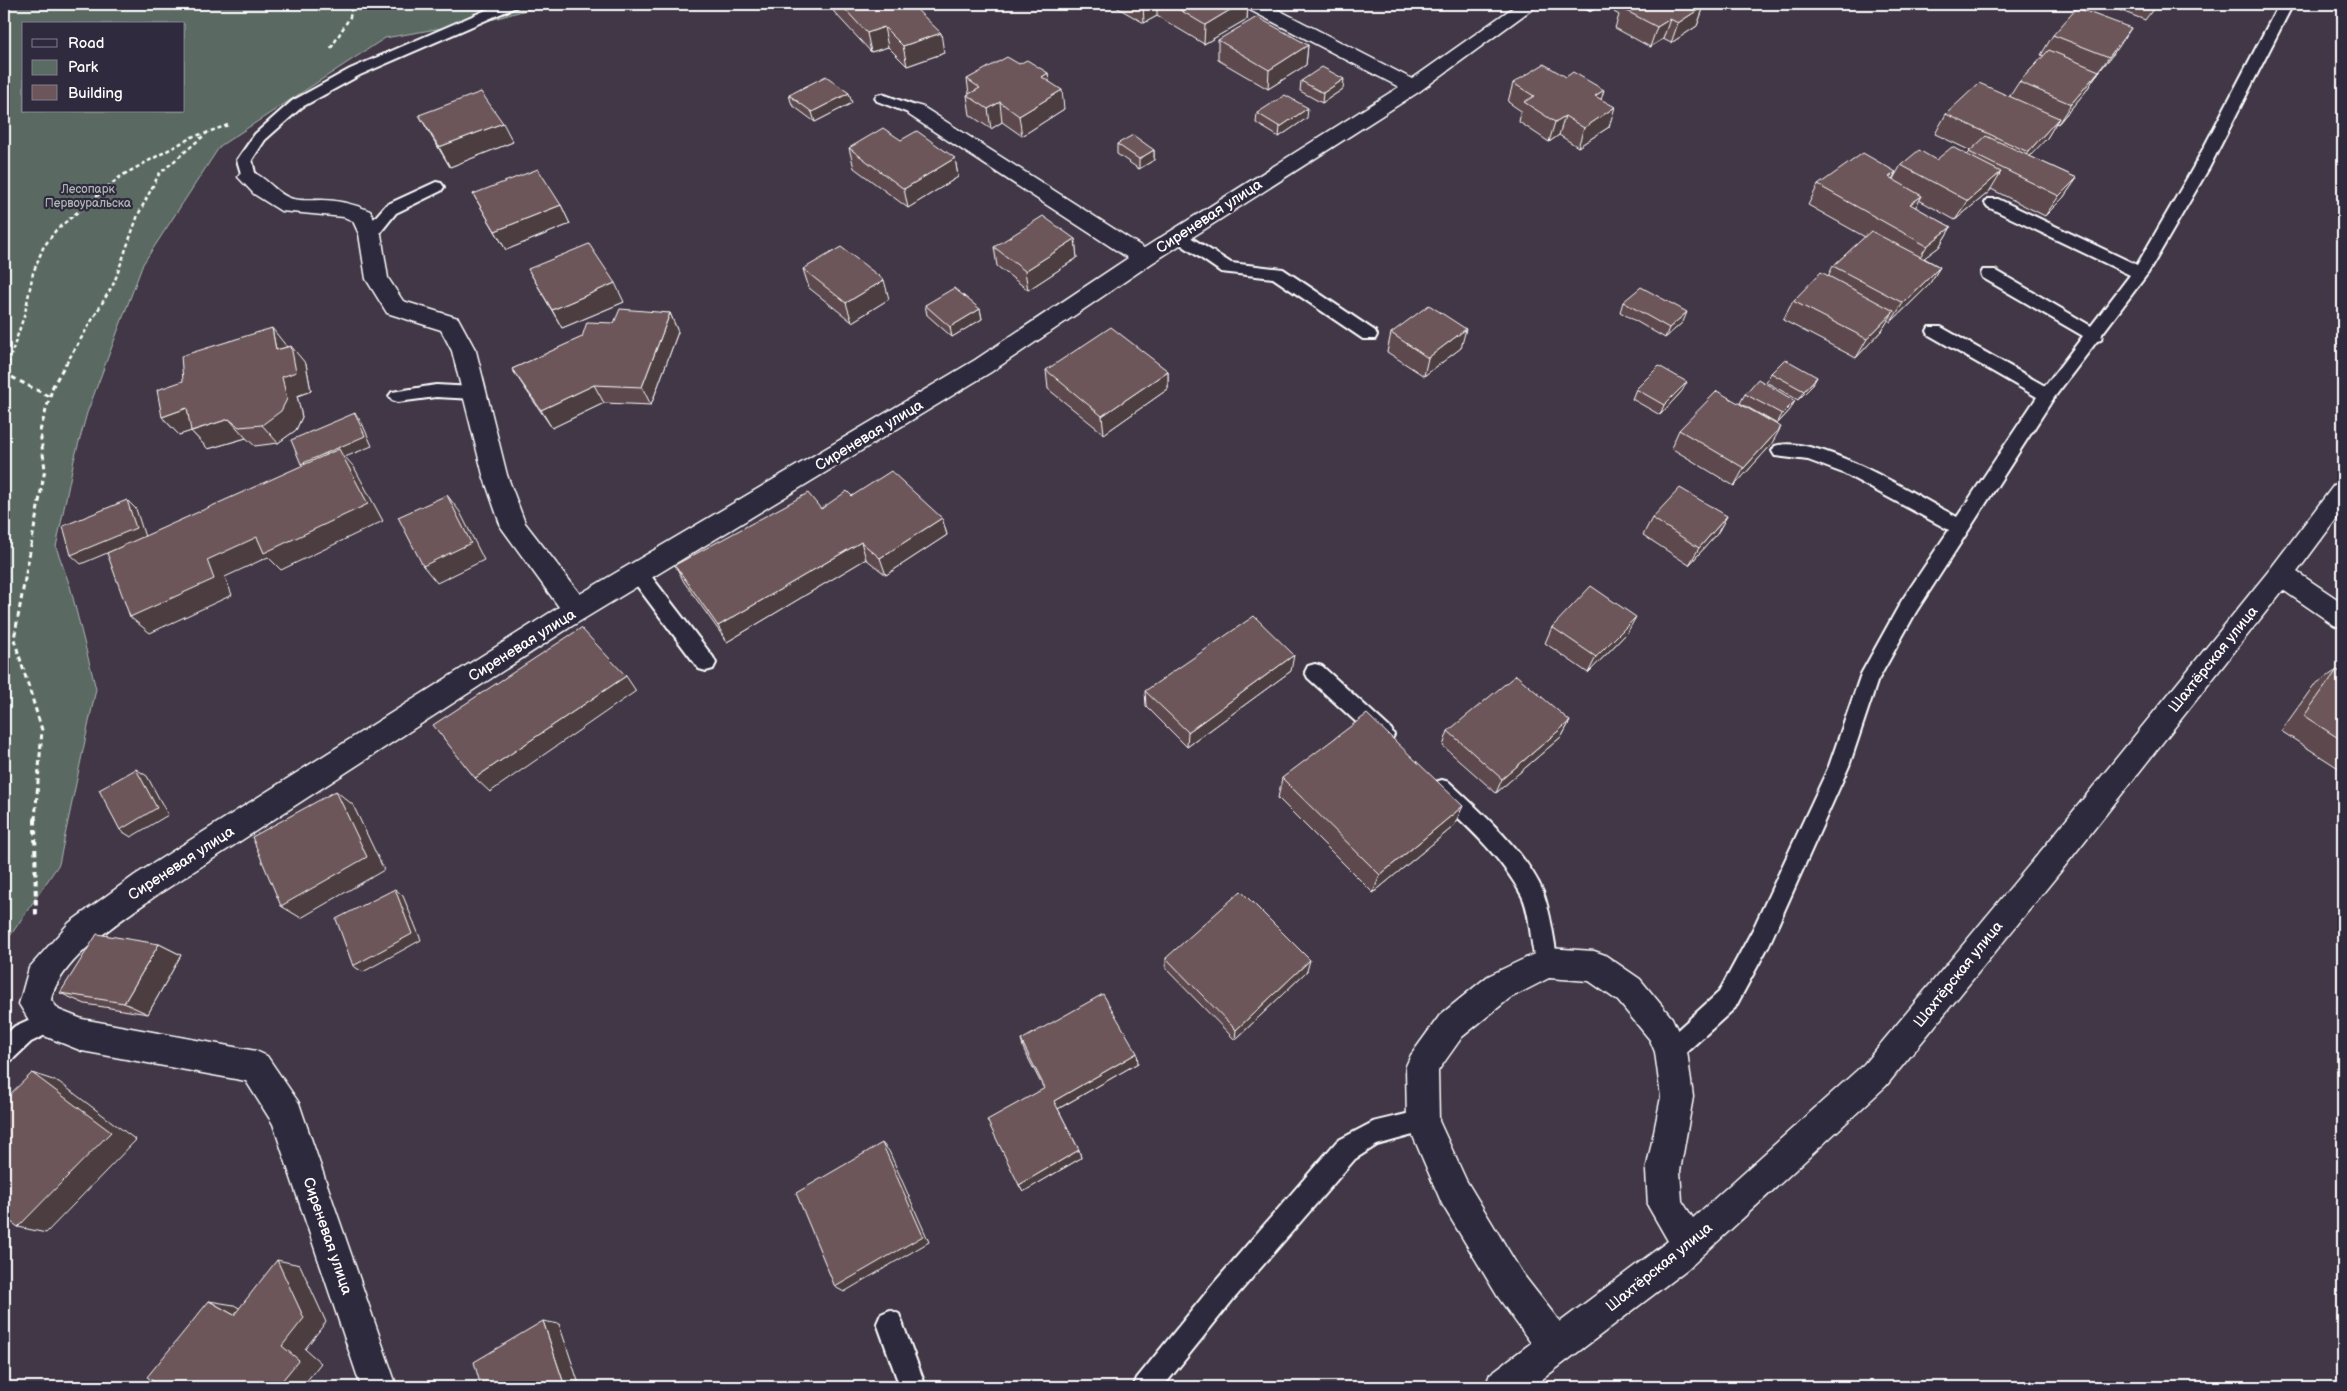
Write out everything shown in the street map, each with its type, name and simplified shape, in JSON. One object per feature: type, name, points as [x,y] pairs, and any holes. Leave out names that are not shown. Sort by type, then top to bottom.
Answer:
[{"type":"street","points":[[1252,4],[1413,88]]},
{"type":"street","name":"Сиреневая улица","points":[[379,1387],[287,1115],[256,1067],[82,1035],[48,1022],[35,1004],[40,979],[80,933],[146,885],[577,610],[984,366],[1179,235],[1413,88],[1530,4]]},
{"type":"street","points":[[911,102],[1144,258]]},
{"type":"street","points":[[248,177],[261,189],[288,206],[348,210],[362,216],[370,234],[377,279],[395,307],[450,324],[464,351],[495,475],[514,527],[577,610]]},
{"type":"street","name":"Шахтёрская улица","points":[[1503,1387],[1690,1244],[1875,1076],[2055,856],[2280,575],[2343,492]]},
{"type":"street","points":[[2280,575],[2343,617]]},
{"type":"street","points":[[1556,1347],[1510,1285],[1459,1200],[1423,1122],[1422,1066],[1451,1026],[1500,987],[1547,963],[1594,966],[1629,990],[1661,1029],[1671,1051],[1677,1097],[1663,1171],[1664,1206],[1690,1244]]},
{"type":"lane","points":[[248,177],[244,160],[260,137],[297,104],[355,72],[511,4]]},
{"type":"lane","points":[[1671,1051],[1727,1000],[1761,937],[1839,766],[1868,680],[1909,606],[2047,395],[2095,336],[2140,273],[2200,168],[2286,4]]},
{"type":"lane","points":[[882,98],[911,102]]},
{"type":"lane","points":[[370,234],[391,210],[436,187]]},
{"type":"lane","points":[[1993,203],[2140,273]]},
{"type":"lane","points":[[1179,235],[1226,268],[1277,273],[1369,335]]},
{"type":"lane","points":[[1989,274],[2095,336]]},
{"type":"lane","points":[[1936,331],[2047,395]]},
{"type":"lane","points":[[398,396],[414,391],[439,390],[474,393]]},
{"type":"lane","points":[[1781,451],[1809,453],[1849,468],[1961,528]]},
{"type":"lane","points":[[638,573],[706,663]]},
{"type":"lane","points":[[1315,672],[1401,750]]},
{"type":"lane","points":[[1429,776],[1484,828],[1511,861],[1533,894],[1547,963]]},
{"type":"lane","points":[[4,1052],[23,1034],[48,1022]]},
{"type":"lane","points":[[1146,1387],[1223,1292],[1346,1150],[1373,1134],[1423,1122]]},
{"type":"lane","points":[[890,1323],[913,1387]]},
{"type":"path","points":[[50,397],[4,373],[25,313],[33,274],[43,248],[56,230],[121,176],[194,136],[232,123]]},
{"type":"path","points":[[37,922],[34,859],[35,800],[42,730],[14,639],[45,469],[40,431],[53,386],[114,283],[138,215],[159,174],[208,132]]},
{"type":"green space","name":"Лесопарк Первоуральска","points":[[4,4],[547,4],[494,19],[385,38],[220,146],[143,264],[87,413],[74,460],[56,547],[70,586],[96,689],[59,864],[4,945]]},
{"type":"building","points":[[840,4],[911,4],[941,33],[903,46],[884,27],[867,33]]},
{"type":"building","points":[[1170,4],[1240,4],[1205,25]]},
{"type":"building","points":[[1628,4],[1700,4],[1704,6],[1678,23],[1670,19],[1657,27],[1621,8]]},
{"type":"building","points":[[2077,8],[2131,28],[2109,57],[2053,35]]},
{"type":"building","points":[[1257,17],[1308,45],[1269,70],[1218,40]]},
{"type":"building","points":[[2049,50],[2099,71],[2071,104],[2019,82]]},
{"type":"building","points":[[1007,57],[1019,64],[1027,60],[1048,73],[1042,77],[1062,90],[1019,116],[1000,102],[988,109],[967,95],[980,88],[967,79]]},
{"type":"building","points":[[1544,64],[1566,77],[1573,72],[1604,90],[1595,96],[1615,107],[1584,128],[1565,116],[1555,122],[1524,102],[1534,96],[1513,83]]},
{"type":"building","points":[[1322,67],[1344,79],[1323,93],[1301,81]]},
{"type":"building","points":[[826,76],[849,93],[812,112],[789,95]]},
{"type":"building","points":[[1979,83],[2059,118],[2028,152],[1946,114]]},
{"type":"building","points":[[481,92],[503,123],[439,147],[419,115]]},
{"type":"building","points":[[1285,95],[1308,108],[1280,127],[1257,113]]},
{"type":"building","points":[[883,128],[901,140],[917,131],[955,158],[904,189],[849,148]]},
{"type":"building","points":[[1133,135],[1154,150],[1139,159],[1117,144]]},
{"type":"building","points":[[1986,136],[2077,178],[2059,196],[1969,152]]},
{"type":"building","points":[[1952,147],[2001,172],[1968,201],[1901,165],[1919,150],[1936,160]]},
{"type":"building","points":[[1863,153],[1896,172],[1889,177],[1922,196],[1910,204],[1951,227],[1927,246],[1818,185]]},
{"type":"building","points":[[538,169],[561,205],[495,231],[473,194]]},
{"type":"building","points":[[1043,216],[1075,239],[1025,271],[994,247]]},
{"type":"building","points":[[1871,231],[1940,267],[1903,303],[1833,266]]},
{"type":"building","points":[[589,244],[615,283],[552,310],[528,269]]},
{"type":"building","points":[[841,247],[884,280],[846,303],[803,269]]},
{"type":"building","points":[[1821,272],[1894,311],[1867,339],[1793,301]]},
{"type":"building","points":[[1641,287],[1687,312],[1669,328],[1623,302]]},
{"type":"building","points":[[954,288],[980,309],[950,327],[925,305]]},
{"type":"building","points":[[1429,305],[1466,329],[1428,358],[1391,333]]},
{"type":"building","points":[[620,309],[670,313],[642,387],[594,385],[541,410],[512,369],[582,337],[587,322],[614,323]]},
{"type":"building","points":[[1111,327],[1168,371],[1102,416],[1046,370]]},
{"type":"building","points":[[272,328],[276,350],[291,346],[296,372],[282,377],[287,399],[281,411],[262,425],[239,427],[229,419],[191,431],[187,408],[162,417],[157,390],[183,381],[181,356]]},
{"type":"building","points":[[1785,359],[1817,377],[1804,391],[1771,373]]},
{"type":"building","points":[[1659,366],[1687,382],[1664,405],[1636,389]]},
{"type":"building","points":[[1758,379],[1795,401],[1782,414],[1745,394]]},
{"type":"building","points":[[1717,391],[1781,427],[1744,468],[1679,430]]},
{"type":"building","points":[[355,413],[365,436],[301,464],[291,440]]},
{"type":"building","points":[[339,449],[368,504],[264,553],[257,537],[207,560],[214,579],[130,617],[107,553]]},
{"type":"building","points":[[891,471],[942,518],[880,558],[861,542],[718,626],[675,565],[808,493],[821,509],[847,491],[852,496]]},
{"type":"building","points":[[1680,488],[1727,516],[1699,548],[1652,518]]},
{"type":"building","points":[[447,495],[471,543],[423,566],[398,517]]},
{"type":"building","points":[[127,500],[136,528],[71,555],[63,526]]},
{"type":"building","points":[[1591,586],[1636,617],[1596,657],[1552,627]]},
{"type":"building","points":[[1254,616],[1294,655],[1188,732],[1145,691]]},
{"type":"building","points":[[581,628],[626,676],[475,778],[433,725]]},
{"type":"building","points":[[2337,670],[2343,674],[2343,741],[2304,716]]},
{"type":"building","points":[[1516,675],[1570,721],[1502,779],[1448,731]]},
{"type":"building","points":[[1367,714],[1463,806],[1380,875],[1282,778]]},
{"type":"building","points":[[136,769],[157,808],[120,830],[99,790]]},
{"type":"building","points":[[336,791],[367,857],[281,906],[252,837]]},
{"type":"building","points":[[395,889],[412,934],[353,966],[336,919]]},
{"type":"building","points":[[1241,891],[1310,960],[1236,1030],[1166,958]]},
{"type":"building","points":[[97,934],[159,944],[124,1003],[60,993]]},
{"type":"building","points":[[1103,994],[1137,1053],[1054,1101],[1079,1150],[1019,1185],[987,1120],[1045,1088],[1021,1040]]},
{"type":"building","points":[[32,1073],[111,1132],[18,1227],[4,1217],[4,1100]]},
{"type":"building","points":[[882,1143],[923,1236],[835,1287],[796,1193]]},
{"type":"building","points":[[277,1260],[304,1318],[282,1346],[299,1360],[277,1387],[162,1387],[147,1377],[209,1301],[234,1315]]},
{"type":"building","points":[[543,1321],[565,1387],[481,1387],[474,1362]]}]
